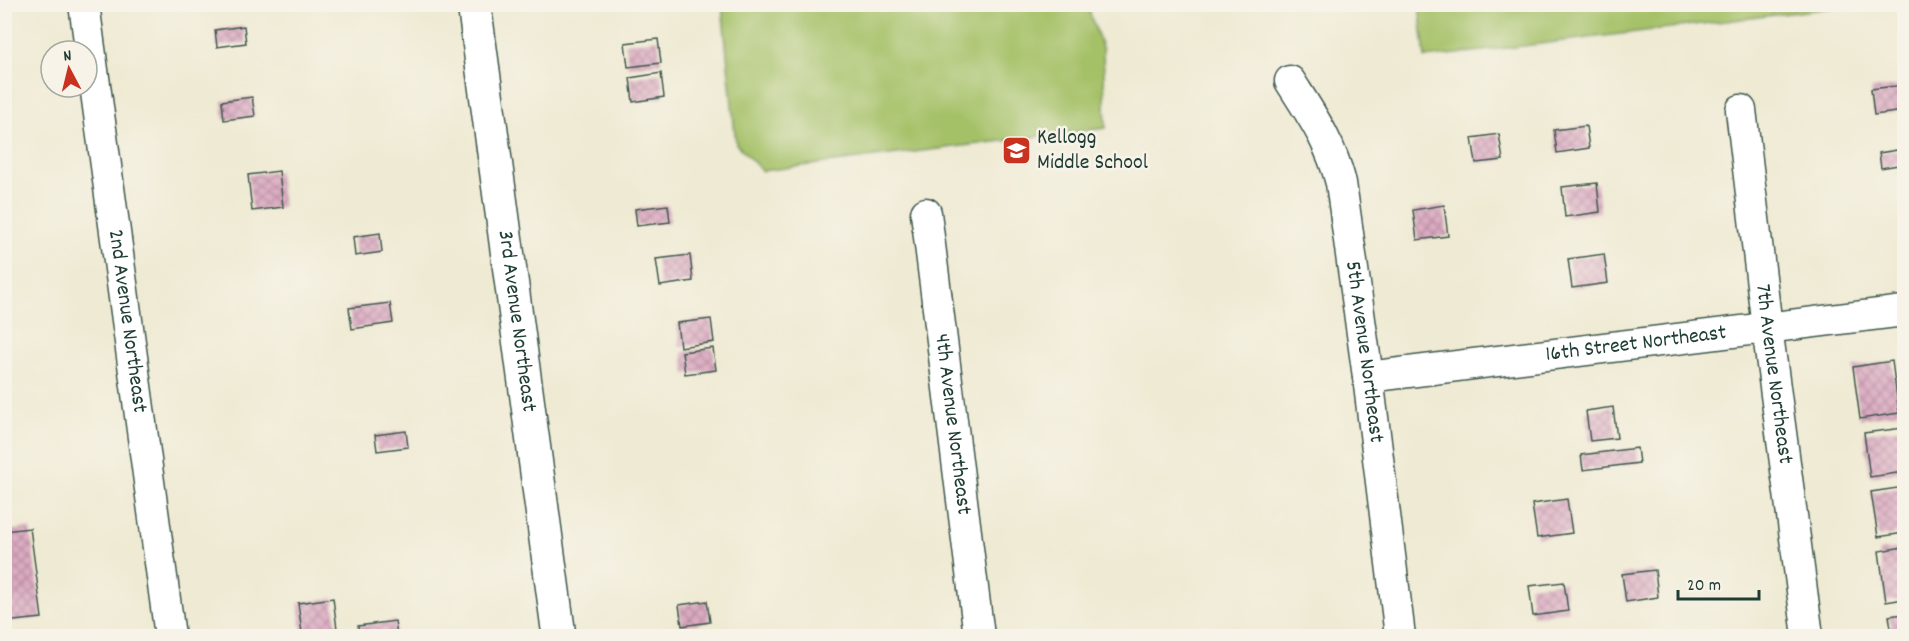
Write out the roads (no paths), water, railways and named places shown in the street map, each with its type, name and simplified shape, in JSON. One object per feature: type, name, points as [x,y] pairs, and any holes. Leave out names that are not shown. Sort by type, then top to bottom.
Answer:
[{"type":"street","name":"2nd Avenue Northeast","points":[[84,4],[170,636]]},
{"type":"street","name":"3rd Avenue Northeast","points":[[474,4],[560,636]]},
{"type":"street","name":"5th Avenue Northeast","points":[[1290,81],[1326,138],[1341,183],[1400,636]]},
{"type":"street","name":"7th Avenue Northeast","points":[[1741,110],[1808,636]]},
{"type":"street","name":"4th Avenue Northeast","points":[[926,213],[979,636]]},
{"type":"street","name":"16th Street Northeast","points":[[1368,377],[1905,311]]},
{"type":"place","name":"Kellogg Middle School","points":[[1016,151]]}]
